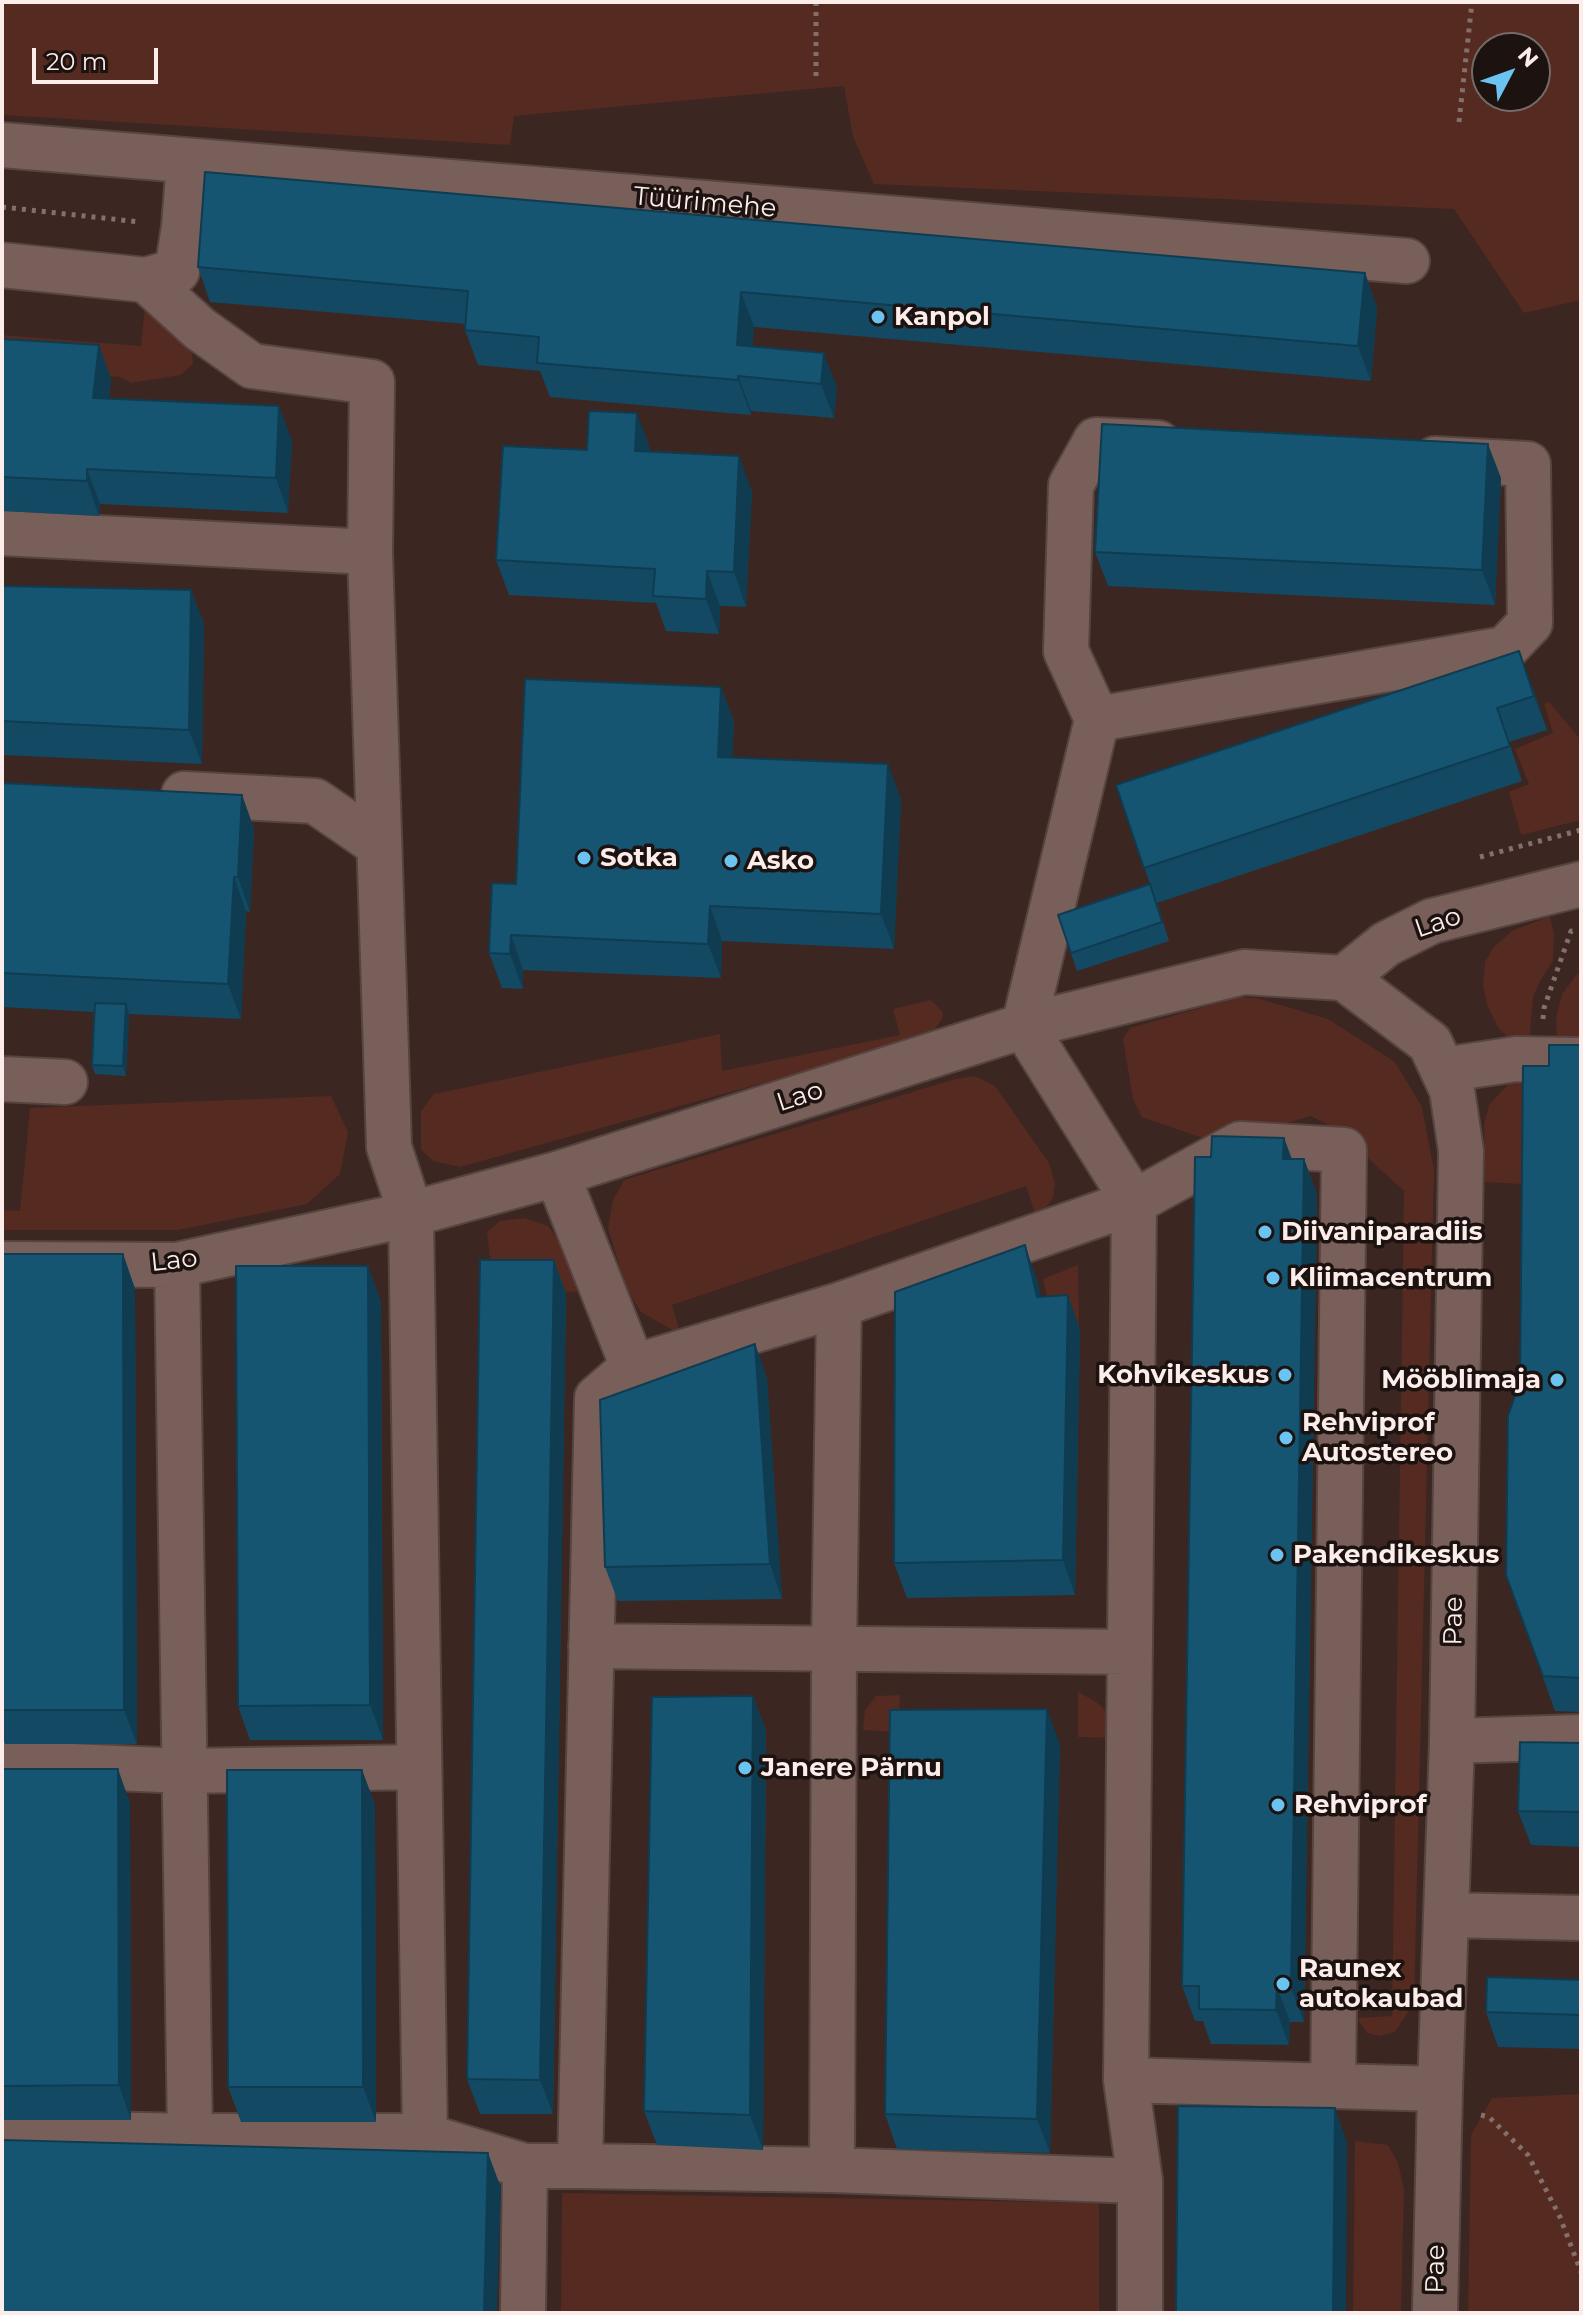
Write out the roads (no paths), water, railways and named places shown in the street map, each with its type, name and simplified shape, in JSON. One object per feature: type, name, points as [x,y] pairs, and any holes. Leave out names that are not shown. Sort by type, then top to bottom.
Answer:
[{"type":"street","name":"Tüürimehe","points":[[2,145],[1407,261]]},
{"type":"street","points":[[2,265],[146,280],[177,271],[189,161]]},
{"type":"street","points":[[146,280],[200,329],[252,366],[372,382],[370,552],[389,1147],[411,1214],[425,2136]]},
{"type":"street","points":[[1140,2313],[1140,2181],[1126,2080],[1134,1202],[1024,1026],[1097,719],[1066,651],[1071,485],[1096,440],[1204,446]]},
{"type":"street","points":[[1097,719],[1505,649],[1530,623],[1528,464],[1389,456]]},
{"type":"street","points":[[2,533],[370,552]]},
{"type":"street","points":[[143,792],[315,801],[379,845]]},
{"type":"street","name":"Lao","points":[[2,1264],[177,1265],[411,1214],[557,1174],[1024,1026],[1244,972],[1344,978],[1386,944],[1432,921],[1581,884]]},
{"type":"street","name":"Pae","points":[[1344,978],[1430,1043],[1452,1090],[1461,1151],[1452,1741],[1435,2313]]},
{"type":"street","points":[[1443,1070],[1516,1059],[1561,1060]]},
{"type":"street","points":[[2,1079],[65,1082]]},
{"type":"street","points":[[580,2166],[597,1398],[633,1367],[839,1305],[1134,1202],[1240,1144],[1344,1150],[1333,2086]]},
{"type":"street","points":[[557,1174],[633,1367]]},
{"type":"street","points":[[177,1265],[190,2136]]},
{"type":"street","points":[[832,2170],[839,1305]]},
{"type":"street","points":[[591,1646],[1129,1652]]},
{"type":"street","points":[[1452,1741],[1581,1737]]},
{"type":"street","points":[[2,1763],[185,1771],[419,1767]]},
{"type":"street","points":[[1446,1915],[1581,1918]]},
{"type":"street","points":[[1126,2080],[1333,2086],[1440,2099]]},
{"type":"street","points":[[2,2132],[425,2136],[525,2166],[832,2170],[1140,2181]]},
{"type":"street","points":[[523,2313],[525,2166]]},
{"type":"place","name":"Kanpol","points":[[878,317]]},
{"type":"place","name":"Sotka","points":[[584,858]]},
{"type":"place","name":"Asko","points":[[731,861]]},
{"type":"place","name":"Diivaniparadiis","points":[[1265,1232]]},
{"type":"place","name":"Kliimacentrum","points":[[1273,1278]]},
{"type":"place","name":"Kohvikeskus","points":[[1285,1375]]},
{"type":"place","name":"Mööblimaja","points":[[1557,1380]]},
{"type":"place","name":"Rehviprof Autostereo","points":[[1286,1438]]},
{"type":"place","name":"Pakendikeskus","points":[[1277,1555]]},
{"type":"place","name":"Janere Pärnu","points":[[745,1768]]},
{"type":"place","name":"Rehviprof","points":[[1278,1805]]},
{"type":"place","name":"Raunex autokaubad","points":[[1283,1984]]}]
